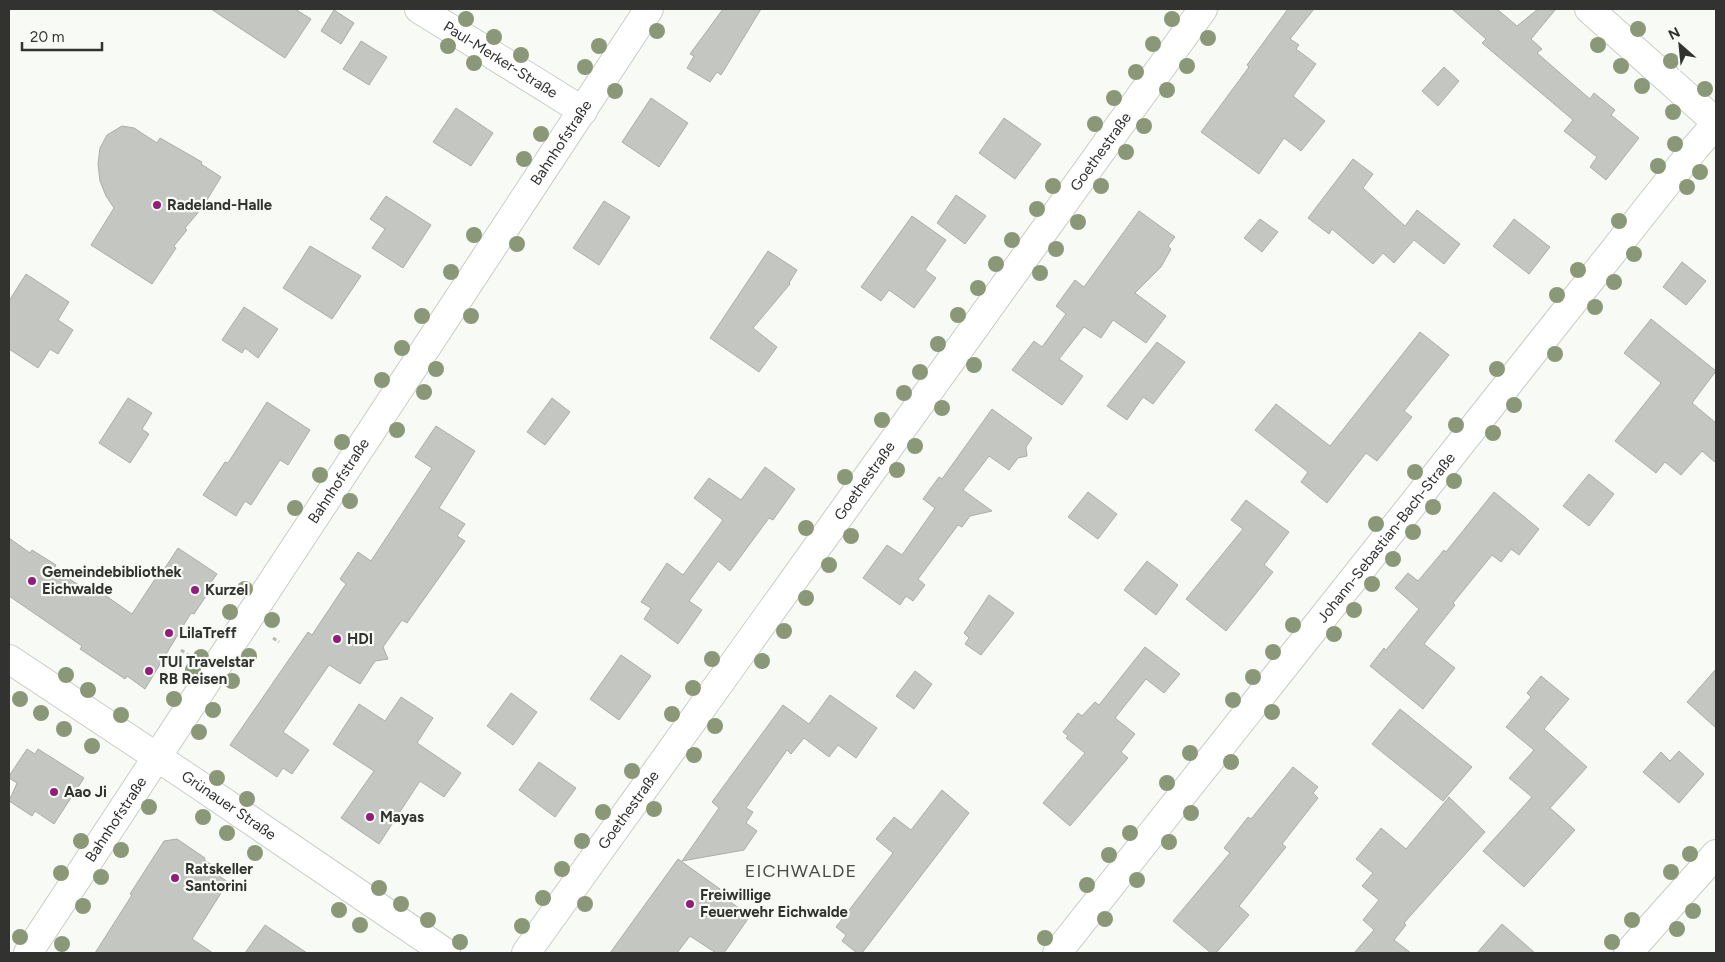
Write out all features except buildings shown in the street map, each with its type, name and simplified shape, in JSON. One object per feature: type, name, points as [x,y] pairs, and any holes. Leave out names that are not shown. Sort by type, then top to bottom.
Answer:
[{"type":"street","name":"Paul-Merker-Straße","points":[[420,9],[583,111]]},
{"type":"street","name":"Bahnhofstraße","points":[[28,953],[649,9]]},
{"type":"street","name":"Goethestraße","points":[[526,953],[1203,9]]},
{"type":"street","points":[[1590,9],[1716,123]]},
{"type":"street","name":"Johann-Sebastian-Bach-Straße","points":[[1057,953],[1716,123]]},
{"type":"street","name":"Grünauer Straße","points":[[9,659],[156,756],[446,953]]},
{"type":"street","points":[[1628,953],[1716,854]]},
{"type":"path","points":[[273,638],[279,642]]},
{"type":"place","name":"Radeland-Halle","points":[[157,205]]},
{"type":"place","name":"Gemeindebibliothek Eichwalde","points":[[32,581]]},
{"type":"place","name":"Kurzel","points":[[195,590]]},
{"type":"place","name":"LilaTreff","points":[[169,633]]},
{"type":"place","name":"HDI","points":[[337,639]]},
{"type":"place","name":"TUI Travelstar RB Reisen","points":[[149,671]]},
{"type":"place","name":"Aao Ji","points":[[54,792]]},
{"type":"place","name":"Mayas","points":[[370,817]]},
{"type":"place","name":"Ratskeller Santorini","points":[[175,878]]},
{"type":"place","name":"Freiwillige Feuerwehr Eichwalde","points":[[690,904]]},
{"type":"district","name":"EICHWALDE","points":[[801,871]]}]
